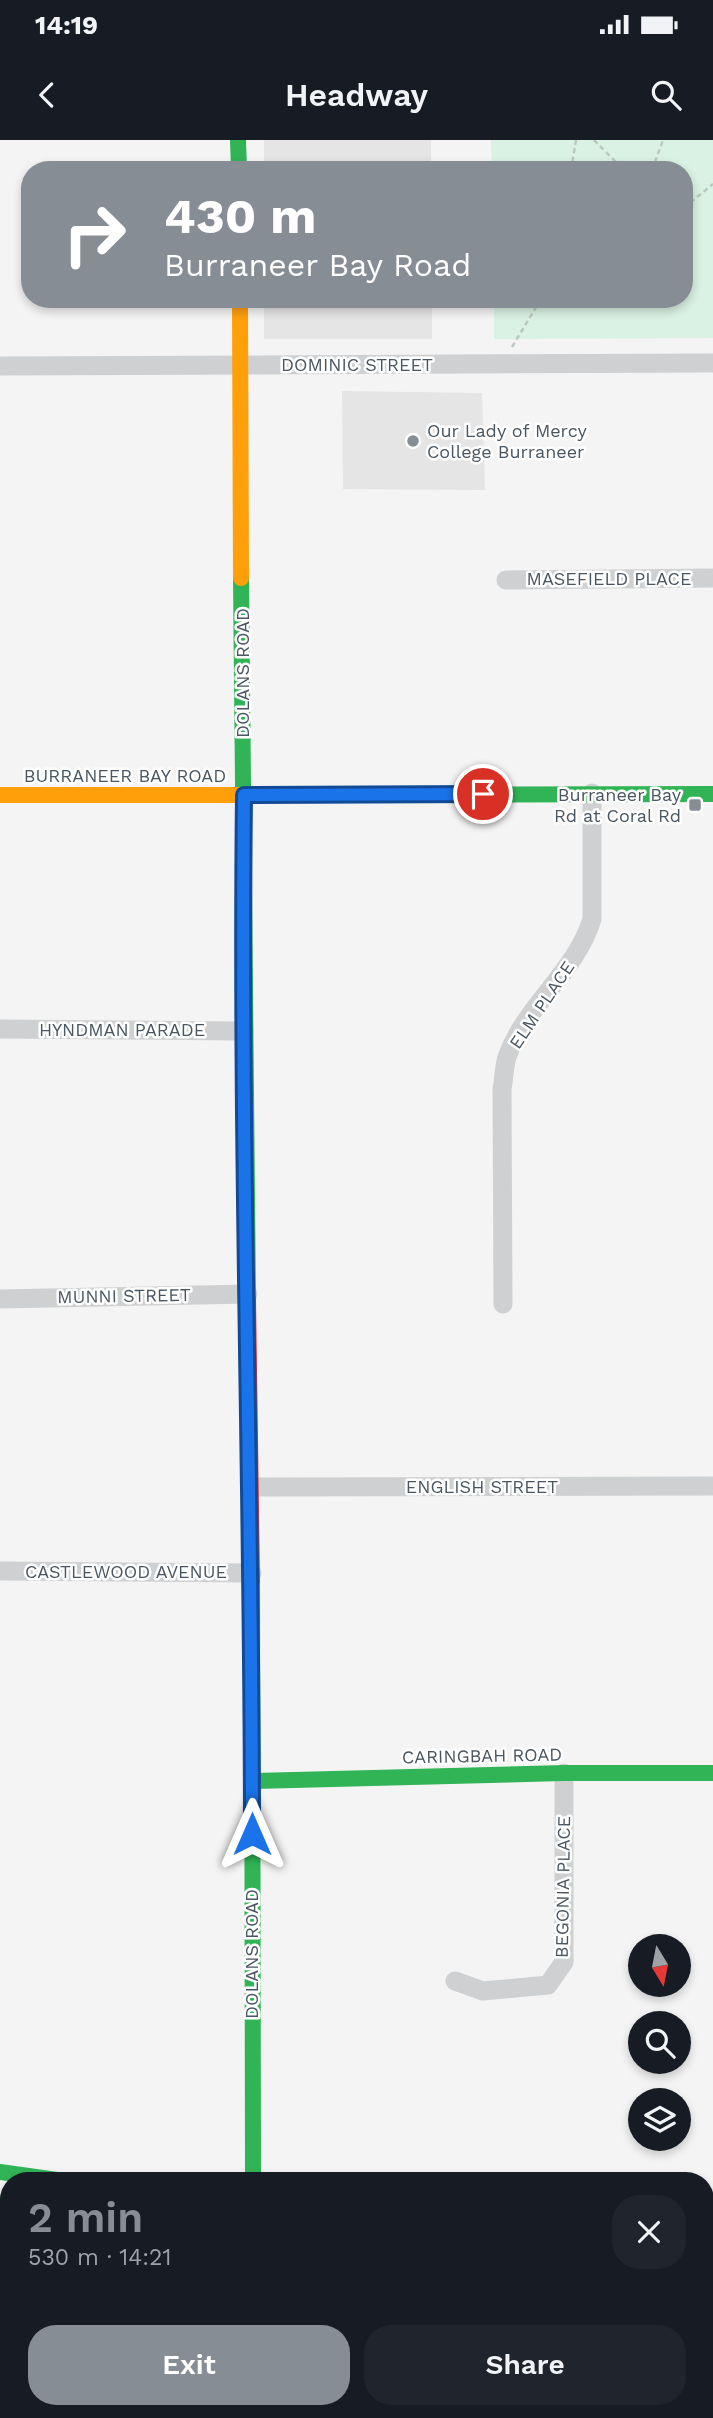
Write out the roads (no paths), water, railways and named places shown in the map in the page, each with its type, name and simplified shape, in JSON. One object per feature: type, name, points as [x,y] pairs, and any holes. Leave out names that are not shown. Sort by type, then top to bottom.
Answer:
[{"type":"street","points":[[239,140],[239,161]]},
{"type":"street","name":"DOLANS ROAD","points":[[240,308],[244,1031],[252,1573],[253,2172]]},
{"type":"street","name":"DOMINIC STREET","points":[[0,366],[713,363]]},
{"type":"street","name":"MASEFIELD PLACE","points":[[506,580],[713,578]]},
{"type":"street","name":"ELM PLACE","points":[[503,1304],[502,1089],[507,1058],[520,1033],[586,938],[592,919],[592,793]]},
{"type":"street","name":"BURRANEER BAY ROAD","points":[[0,795],[713,794]]},
{"type":"street","name":"HYNDMAN PARADE","points":[[0,1030],[244,1031]]},
{"type":"street","name":"MUNNI STREET","points":[[0,1299],[248,1294]]},
{"type":"street","name":"ENGLISH STREET","points":[[250,1487],[713,1486]]},
{"type":"street","name":"CASTLEWOOD AVENUE","points":[[0,1571],[252,1573]]},
{"type":"street","name":"CARINGBAH ROAD","points":[[251,1781],[564,1773],[713,1773]]},
{"type":"street","name":"BEGONIA PLACE","points":[[455,1981],[484,1991],[548,1985],[564,1962],[564,1773]]},
{"type":"place","name":"Our Lady of Mercy College Burraneer","points":[[413,441]]},
{"type":"place","name":"Burraneer Bay Rd at Coral Rd","points":[[695,805]]}]
